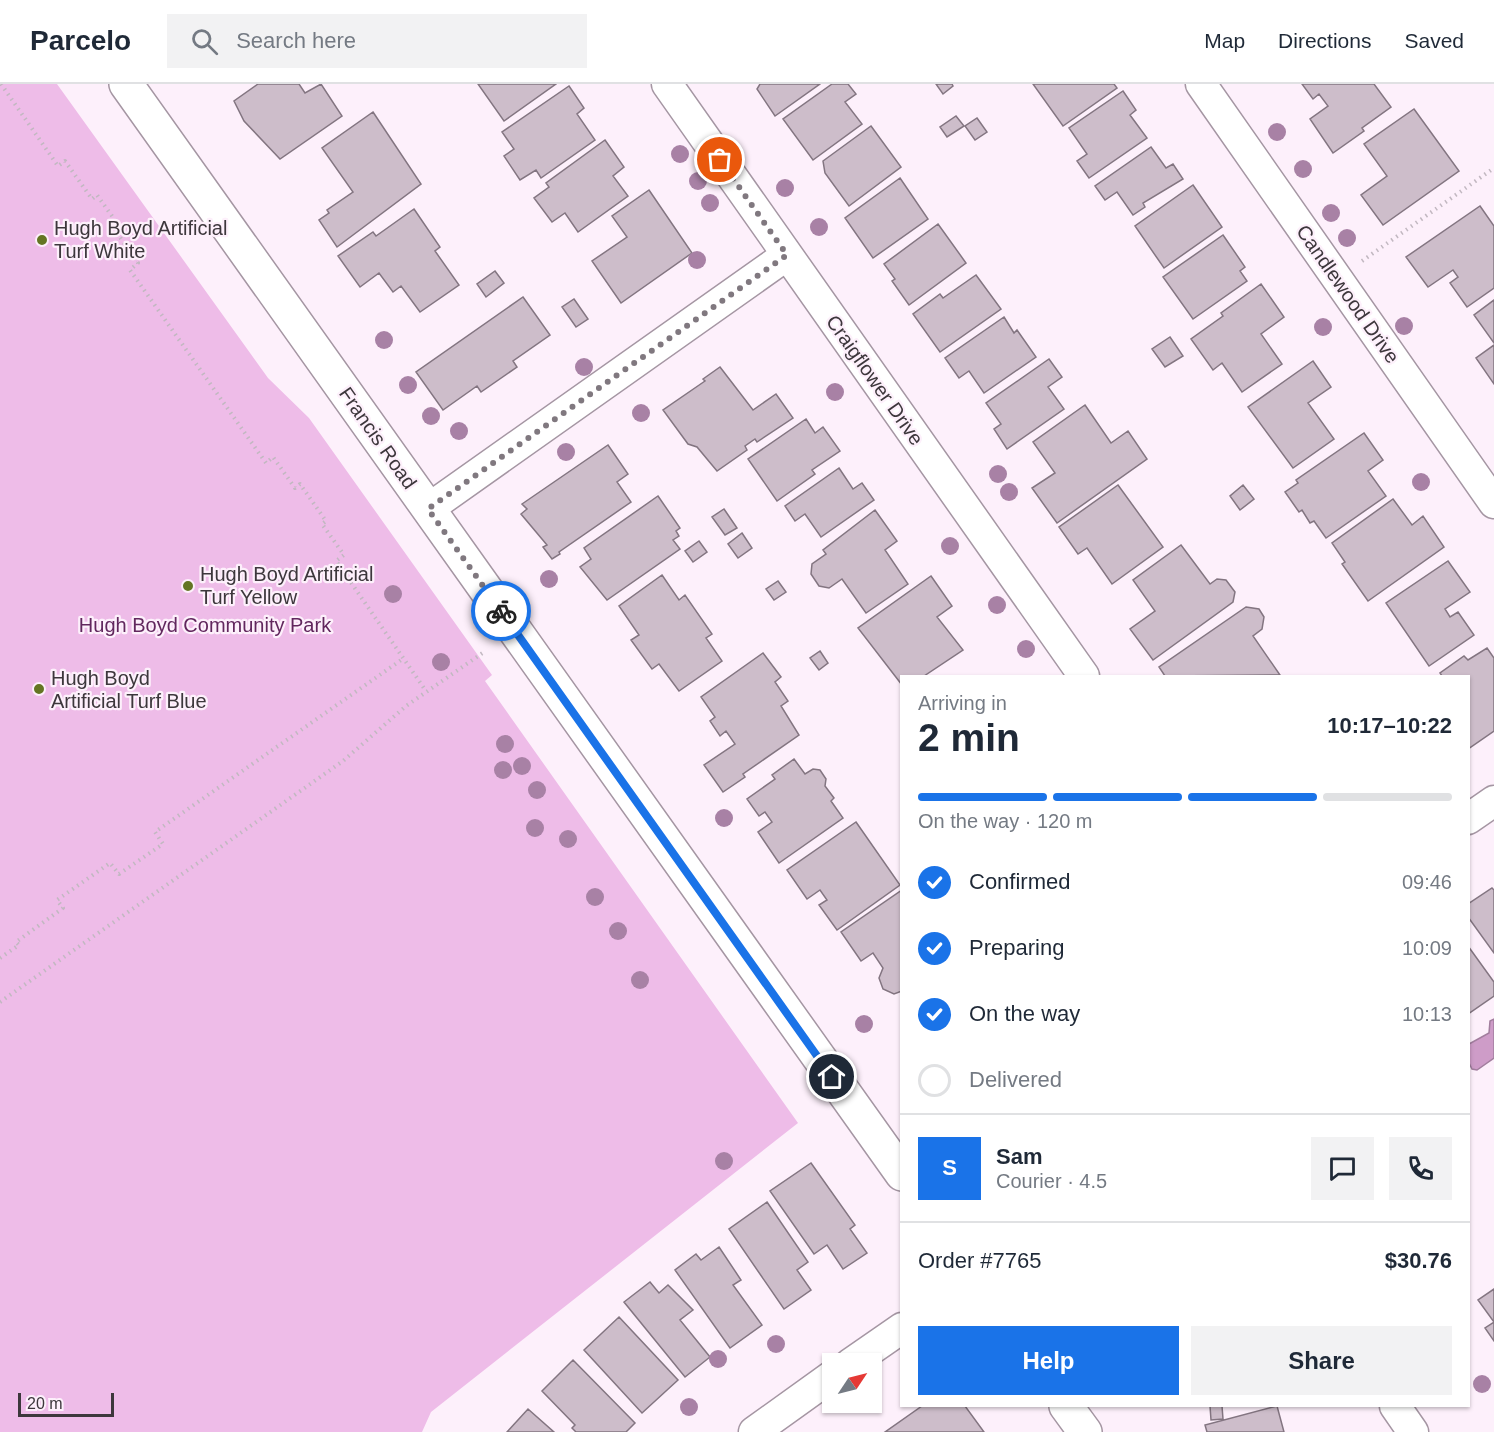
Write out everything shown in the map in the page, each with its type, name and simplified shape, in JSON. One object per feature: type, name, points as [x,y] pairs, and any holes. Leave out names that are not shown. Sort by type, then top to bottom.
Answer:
[{"type":"street","name":"Francis Road","points":[[126,84],[900,1171]]},
{"type":"street","name":"Craigflower Drive","points":[[667,84],[1083,675]]},
{"type":"street","name":"Candlewood Drive","points":[[1201,84],[1494,503]]},
{"type":"street","points":[[428,509],[787,255]]},
{"type":"street","points":[[1470,818],[1494,801]]},
{"type":"street","points":[[866,1353],[900,1329]]},
{"type":"street","points":[[754,1432],[822,1383]]},
{"type":"street","points":[[1067,1407],[1085,1432]]},
{"type":"street","points":[[1396,1407],[1413,1432]]},
{"type":"path","points":[[1,84],[58,166],[65,161],[92,199],[97,195],[122,230],[117,233],[138,263],[130,270],[266,463],[273,457],[295,488],[300,484],[320,512],[326,521],[322,524],[344,555],[336,561],[426,691]]},
{"type":"path","points":[[1356,265],[1494,168]]},
{"type":"path","points":[[0,1002],[343,761],[426,691],[484,652]]},
{"type":"path","points":[[0,958],[18,945],[16,942],[63,908],[57,900],[110,863],[119,874],[163,844],[155,832],[404,658]]},
{"type":"green space","name":"Hugh Boyd Community Park","points":[[0,84],[57,84],[268,378],[309,418],[492,675],[485,681],[798,1123],[431,1412],[422,1432],[0,1432]]},
{"type":"shaded area","points":[[1494,1019],[1494,1058],[1477,1070],[1472,1069],[1470,1043],[1489,1033],[1490,1021]]},
{"type":"building","points":[[258,84],[299,84],[305,93],[321,84],[342,116],[280,159],[244,121],[234,101]]},
{"type":"building","points":[[478,84],[556,84],[504,121]]},
{"type":"building","points":[[760,84],[820,84],[775,116],[757,89]]},
{"type":"building","points":[[832,84],[848,84],[856,94],[845,102],[862,124],[813,160],[783,119]]},
{"type":"building","points":[[936,84],[952,84],[953,86],[943,94]]},
{"type":"building","points":[[1033,84],[1114,84],[1117,88],[1063,126]]},
{"type":"building","points":[[1302,84],[1374,84],[1391,107],[1362,128],[1364,131],[1333,153],[1310,119],[1328,106],[1319,94],[1313,99]]},
{"type":"building","points":[[569,86],[584,108],[577,114],[595,140],[541,178],[536,170],[520,180],[504,156],[514,149],[502,132]]},
{"type":"building","points":[[1123,91],[1136,110],[1130,115],[1147,138],[1089,178],[1077,161],[1087,154],[1069,128]]},
{"type":"building","points":[[1414,109],[1459,171],[1383,225],[1361,195],[1387,176],[1364,144]]},
{"type":"building","points":[[373,112],[421,184],[337,247],[319,220],[329,213],[327,210],[353,192],[322,148]]},
{"type":"building","points":[[956,116],[964,126],[947,137],[940,127]]},
{"type":"building","points":[[977,118],[987,132],[975,140],[965,126]]},
{"type":"building","points":[[871,126],[901,167],[849,206],[825,173],[823,161]]},
{"type":"building","points":[[605,140],[624,167],[613,176],[628,196],[578,232],[565,213],[552,222],[534,198],[549,187],[546,183]]},
{"type":"building","points":[[1151,147],[1166,168],[1173,164],[1183,179],[1143,203],[1145,207],[1133,215],[1117,192],[1105,200],[1095,186]]},
{"type":"building","points":[[900,178],[928,219],[873,258],[845,218]]},
{"type":"building","points":[[1193,185],[1222,227],[1164,268],[1135,226]]},
{"type":"building","points":[[649,190],[692,253],[621,303],[592,261],[627,237],[612,216]]},
{"type":"building","points":[[1480,206],[1494,226],[1494,288],[1467,307],[1450,283],[1458,277],[1453,270],[1428,287],[1406,257]]},
{"type":"building","points":[[414,209],[440,247],[435,251],[459,285],[420,312],[401,286],[393,292],[379,273],[360,287],[338,256],[373,232],[376,236]]},
{"type":"building","points":[[938,224],[966,263],[909,305],[892,281],[895,279],[884,264]]},
{"type":"building","points":[[1223,235],[1245,267],[1240,271],[1247,281],[1193,319],[1163,277]]},
{"type":"building","points":[[495,271],[504,283],[486,297],[477,284]]},
{"type":"building","points":[[976,275],[1001,309],[940,352],[913,314],[940,294],[943,298]]},
{"type":"building","points":[[1261,284],[1284,317],[1261,334],[1282,364],[1242,392],[1222,363],[1213,370],[1191,339],[1223,316],[1221,313]]},
{"type":"building","points":[[523,297],[550,335],[513,361],[517,367],[481,392],[477,386],[443,410],[416,372]]},
{"type":"building","points":[[574,299],[588,319],[576,327],[562,307]]},
{"type":"building","points":[[1494,300],[1494,343],[1474,315]]},
{"type":"building","points":[[1004,317],[1014,333],[1017,330],[1036,357],[984,393],[969,371],[959,378],[945,358]]},
{"type":"building","points":[[1170,337],[1183,356],[1165,367],[1152,349]]},
{"type":"building","points":[[1494,345],[1494,384],[1476,358]]},
{"type":"building","points":[[1049,359],[1062,377],[1048,387],[1064,409],[1007,449],[994,429],[1001,424],[986,403]]},
{"type":"building","points":[[1313,361],[1331,387],[1308,403],[1334,439],[1293,468],[1248,407]]},
{"type":"building","points":[[720,367],[753,410],[776,394],[793,418],[757,442],[755,439],[745,446],[747,450],[717,471],[697,447],[688,444],[663,410],[705,381],[703,379]]},
{"type":"building","points":[[1085,405],[1111,443],[1128,431],[1147,459],[1057,523],[1032,488],[1055,473],[1033,442]]},
{"type":"building","points":[[806,419],[815,433],[823,427],[840,451],[812,470],[815,474],[777,501],[748,459]]},
{"type":"building","points":[[1364,433],[1383,460],[1368,471],[1386,496],[1326,538],[1314,521],[1310,523],[1302,510],[1299,512],[1285,492],[1298,483],[1296,480]]},
{"type":"building","points":[[608,445],[628,474],[617,482],[631,502],[552,559],[543,547],[547,545],[521,514],[527,509],[522,504]]},
{"type":"building","points":[[839,468],[853,489],[862,483],[874,500],[821,537],[805,514],[795,521],[785,506]]},
{"type":"building","points":[[1118,485],[1163,547],[1112,584],[1087,548],[1078,554],[1059,527]]},
{"type":"building","points":[[1243,485],[1254,499],[1240,510],[1230,496]]},
{"type":"building","points":[[658,496],[680,528],[676,531],[679,536],[673,540],[680,549],[607,600],[580,567],[591,559],[584,548]]},
{"type":"building","points":[[1393,499],[1412,525],[1423,516],[1444,547],[1368,601],[1342,564],[1345,562],[1332,543]]},
{"type":"building","points":[[724,509],[737,528],[725,535],[712,517]]},
{"type":"building","points":[[875,510],[897,541],[885,550],[908,584],[866,613],[842,579],[829,588],[819,586],[811,574],[812,564],[826,554],[823,550]]},
{"type":"building","points":[[742,533],[752,548],[738,558],[728,544]]},
{"type":"building","points":[[699,541],[707,552],[693,562],[685,551]]},
{"type":"building","points":[[1181,545],[1210,584],[1217,579],[1226,580],[1235,592],[1233,602],[1153,660],[1130,629],[1155,611],[1133,580]]},
{"type":"building","points":[[1448,561],[1470,592],[1445,609],[1450,617],[1458,612],[1474,635],[1429,666],[1386,603]]},
{"type":"building","points":[[662,575],[679,600],[685,595],[712,634],[706,638],[722,661],[679,691],[659,664],[652,669],[631,640],[639,635],[619,606]]},
{"type":"building","points":[[931,576],[952,606],[937,617],[963,650],[926,675],[900,675],[900,682],[858,628]]},
{"type":"building","points":[[778,581],[786,592],[774,600],[766,589]]},
{"type":"building","points":[[1246,607],[1259,609],[1264,617],[1262,629],[1253,636],[1280,675],[1164,675],[1159,667]]},
{"type":"building","points":[[1487,648],[1494,658],[1494,731],[1470,748],[1470,675],[1441,675],[1440,673],[1464,656],[1468,660]]},
{"type":"building","points":[[820,651],[828,663],[819,670],[810,658]]},
{"type":"building","points":[[763,653],[781,677],[775,682],[788,701],[781,706],[799,735],[743,774],[745,777],[723,792],[704,765],[735,744],[726,731],[720,736],[710,721],[715,717],[701,697]]},
{"type":"building","points":[[794,759],[805,774],[813,769],[820,770],[826,779],[825,786],[834,798],[831,801],[843,818],[779,863],[758,832],[772,822],[765,812],[759,816],[747,799],[775,779],[772,775]]},
{"type":"building","points":[[856,822],[900,885],[837,930],[819,905],[827,900],[820,890],[807,899],[787,870]]},
{"type":"building","points":[[1492,888],[1494,890],[1494,953],[1470,920],[1470,903]]},
{"type":"building","points":[[900,891],[900,992],[894,994],[883,989],[879,978],[883,968],[873,953],[861,961],[841,932]]},
{"type":"building","points":[[1470,949],[1494,982],[1494,996],[1470,1013]]},
{"type":"building","points":[[811,1163],[855,1225],[850,1229],[867,1253],[843,1269],[827,1245],[814,1254],[770,1191]]},
{"type":"building","points":[[767,1202],[808,1262],[797,1270],[811,1290],[784,1309],[729,1229]]},
{"type":"building","points":[[719,1247],[741,1280],[733,1285],[762,1325],[730,1348],[675,1270],[696,1254],[701,1260]]},
{"type":"building","points":[[650,1282],[659,1293],[668,1285],[693,1310],[680,1320],[710,1357],[685,1377],[624,1302]]},
{"type":"building","points":[[1494,1289],[1494,1322],[1478,1300]]},
{"type":"building","points":[[619,1317],[678,1380],[642,1413],[584,1350]]},
{"type":"building","points":[[1494,1322],[1494,1341],[1485,1328]]},
{"type":"building","points":[[573,1360],[635,1423],[626,1432],[576,1432],[572,1428],[575,1425],[542,1391]]},
{"type":"building","points":[[921,1407],[966,1407],[984,1432],[885,1432]]},
{"type":"building","points":[[1210,1407],[1222,1407],[1223,1419],[1211,1420]]},
{"type":"building","points":[[1277,1407],[1284,1432],[1207,1432],[1205,1425]]},
{"type":"building","points":[[528,1409],[554,1432],[507,1432]]},
{"type":"way so far","points":[[501,611],[428,509],[787,255],[720,160]]},
{"type":"place","name":"Hugh Boyd Artificial Turf White","points":[[42,240]]},
{"type":"place","name":"Hugh Boyd Artificial Turf Yellow","points":[[188,586]]},
{"type":"place","name":"Hugh Boyd Artificial Turf Blue","points":[[39,689]]},
{"type":"route","points":[[501,611],[832,1077]]}]
